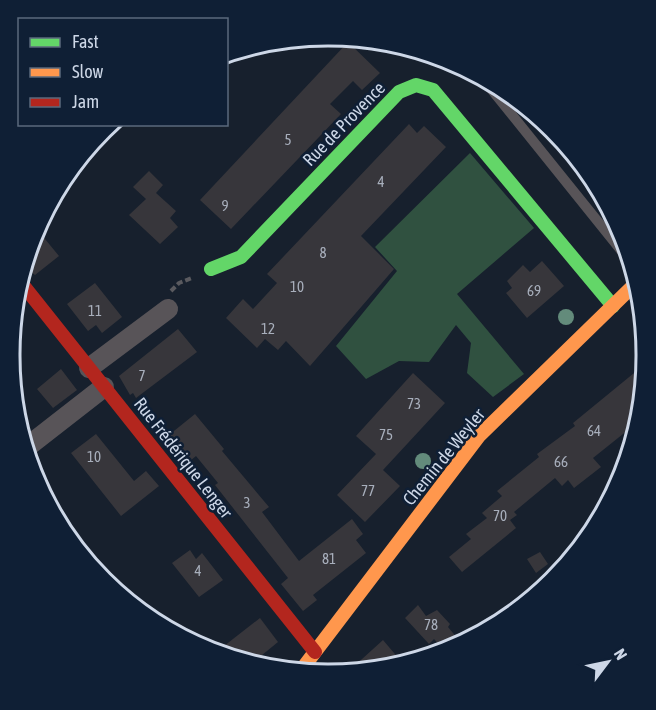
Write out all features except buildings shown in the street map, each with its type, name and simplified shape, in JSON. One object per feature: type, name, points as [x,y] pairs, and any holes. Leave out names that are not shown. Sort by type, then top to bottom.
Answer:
[{"type":"street","name":"Rue de Provence","points":[[211,269],[241,257],[399,92],[408,85],[418,84],[433,90],[613,306]]},
{"type":"street","name":"Rue Frédérique Lenger","points":[[26,289],[315,652]]},
{"type":"street","name":"Chemin de Weyler","points":[[307,663],[479,436],[630,291]]},
{"type":"street","points":[[88,368],[168,309]]},
{"type":"street","points":[[32,443],[104,387]]},
{"type":"lane","points":[[497,97],[615,243]]},
{"type":"path","points":[[168,309],[172,290],[179,283],[200,277],[211,269]]},
{"type":"green space","points":[[470,153],[534,228],[457,294],[524,374],[493,397],[467,373],[471,343],[456,325],[429,362],[399,361],[366,379],[336,346],[397,271],[375,247]]},
{"type":"traffic: fast","points":[[211,269],[241,257],[399,92],[416,85],[433,90],[613,306]]},
{"type":"traffic: slow","points":[[307,663],[479,436],[630,289]]},
{"type":"traffic: jam","points":[[26,289],[315,652]]}]
